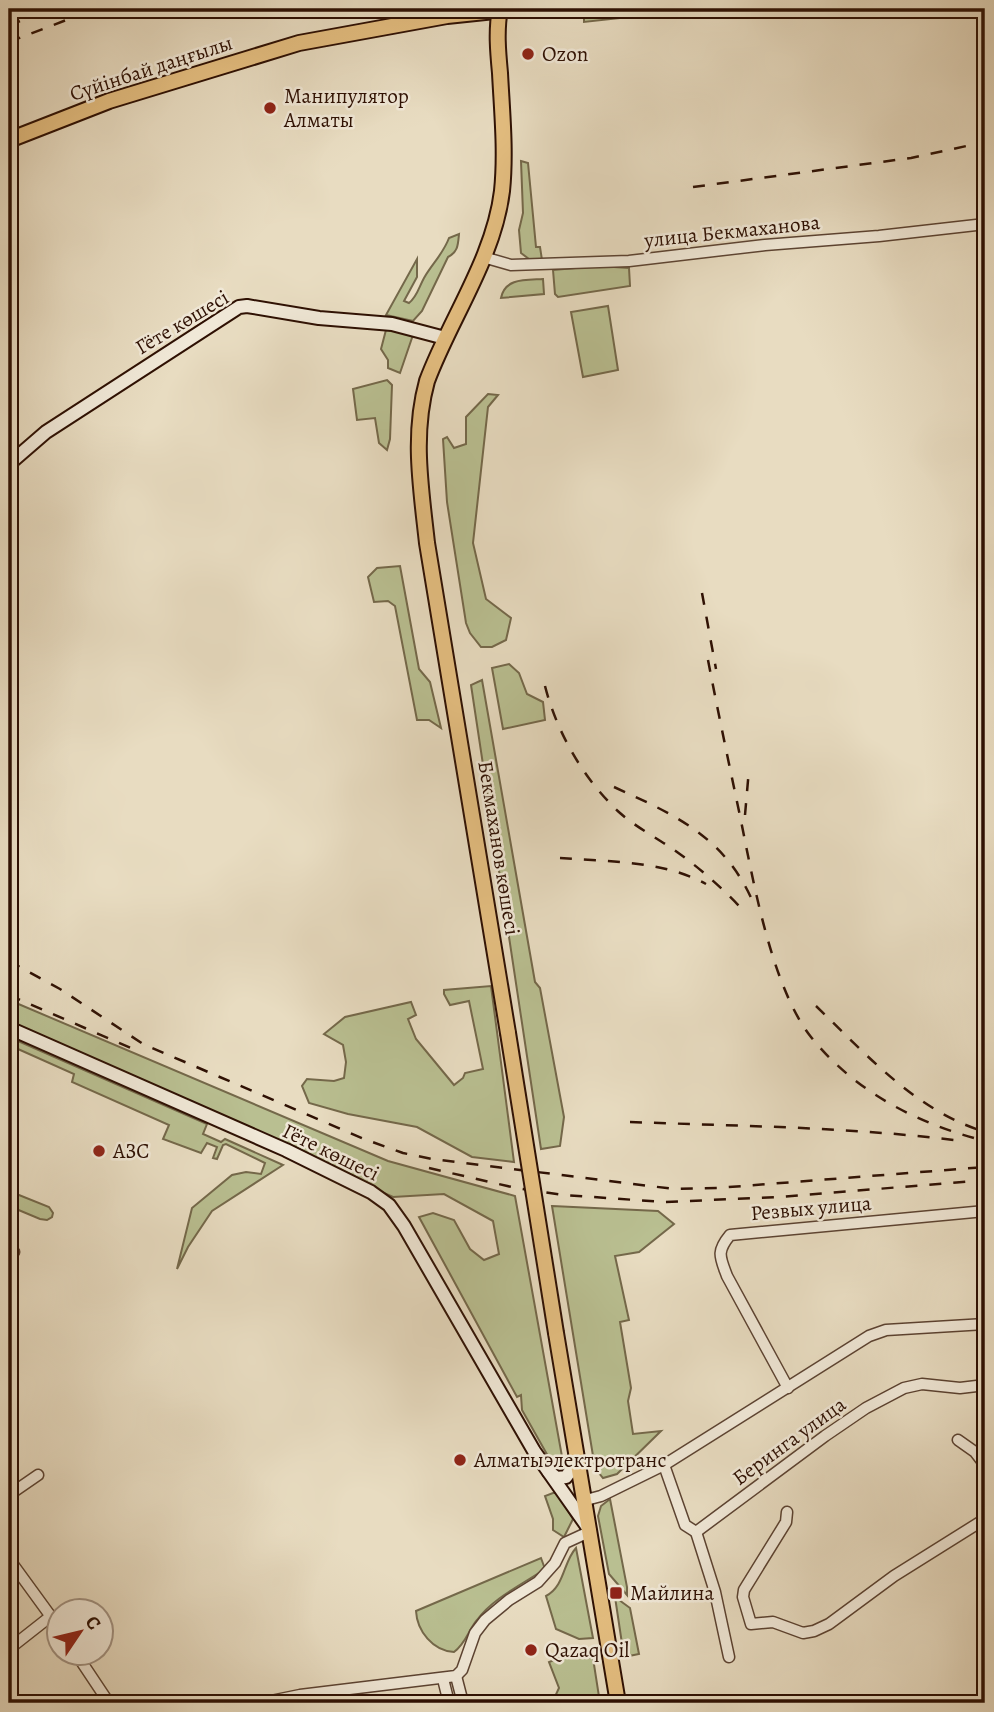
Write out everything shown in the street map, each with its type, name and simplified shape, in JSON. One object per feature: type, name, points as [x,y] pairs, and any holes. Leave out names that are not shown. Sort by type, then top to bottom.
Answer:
[{"type":"main road","name":"Сүйінбай даңғылы","points":[[9,140],[109,102],[299,43],[437,18],[515,9]]},
{"type":"main road","name":"Бекмаханов көшесі","points":[[500,10],[498,37],[503,173],[498,214],[483,257],[426,381],[421,402],[418,465],[427,543],[618,1703]]},
{"type":"main road","name":"Гёте көшесі","points":[[9,464],[46,432],[239,307],[319,318],[393,324],[445,338]]},
{"type":"main road","name":"Гёте көшесі","points":[[9,1028],[286,1150],[380,1198],[404,1226],[548,1472],[591,1531]]},
{"type":"main road","points":[[548,1472],[557,1478],[566,1476],[578,1454]]},
{"type":"street","name":"улица Бекмаханова","points":[[483,257],[511,265],[629,261],[985,224]]},
{"type":"street","name":"Резвых улица","points":[[789,1388],[727,1276],[720,1256],[722,1245],[730,1235],[985,1211]]},
{"type":"street","name":"Беринга улица","points":[[586,1500],[601,1496],[664,1465],[869,1336],[886,1330],[985,1324]]},
{"type":"street","name":"Беринга улица","points":[[696,1532],[824,1436],[866,1408],[904,1388],[922,1384],[960,1388],[985,1385]]},
{"type":"street","points":[[958,1440],[975,1451],[985,1465]]},
{"type":"street","points":[[664,1465],[685,1525],[696,1532],[715,1592],[729,1657]]},
{"type":"street","points":[[9,1495],[38,1475]]},
{"type":"street","points":[[787,1512],[786,1522],[744,1590],[743,1597],[751,1624],[773,1622],[803,1633],[829,1624],[894,1576],[985,1519]]},
{"type":"street","points":[[261,1703],[300,1695],[456,1676],[462,1670],[475,1633],[485,1620],[509,1600],[538,1582],[555,1563],[565,1543],[591,1531]]},
{"type":"street","points":[[9,1559],[46,1609]]},
{"type":"street","points":[[9,1649],[46,1620]]},
{"type":"street","points":[[84,1666],[109,1703]]},
{"type":"street","points":[[456,1676],[463,1703]]},
{"type":"street","points":[[443,1679],[449,1703]]},
{"type":"street","points":[[9,1699],[12,1703]]},
{"type":"green space","points":[[584,9],[703,9],[584,22]]},
{"type":"green space","points":[[521,161],[528,163],[536,247],[540,247],[542,260],[529,259],[521,253]]},
{"type":"green space","points":[[459,234],[456,250],[448,257],[422,311],[413,321],[386,315],[417,259],[417,277],[404,301],[409,303],[449,238]]},
{"type":"green space","points":[[598,266],[629,268],[630,286],[558,297],[555,294],[553,270]]},
{"type":"green space","points":[[543,279],[544,294],[501,298],[503,291],[511,283]]},
{"type":"green space","points":[[608,306],[618,370],[583,377],[571,312]]},
{"type":"green space","points":[[387,326],[414,332],[400,373],[388,368],[388,360],[381,349]]},
{"type":"green space","points":[[387,380],[392,385],[390,439],[387,450],[379,443],[375,418],[357,420],[353,389]]},
{"type":"green space","points":[[488,394],[498,395],[488,407],[473,543],[486,599],[511,618],[506,640],[492,647],[481,647],[466,623],[447,502],[443,439],[447,437],[454,448],[466,444],[466,417]]},
{"type":"green space","points":[[400,566],[419,669],[430,682],[441,728],[429,720],[417,720],[395,606],[388,601],[374,602],[368,577],[377,568]]},
{"type":"green space","points":[[509,664],[519,673],[527,694],[543,702],[545,720],[503,729],[492,668]]},
{"type":"green space","points":[[482,680],[535,982],[540,988],[564,1117],[560,1146],[541,1149],[471,685]]},
{"type":"green space","points":[[491,986],[514,1162],[472,1157],[417,1127],[348,1114],[309,1103],[302,1086],[307,1079],[334,1081],[344,1078],[346,1062],[343,1045],[324,1034],[345,1017],[411,1002],[416,1015],[408,1019],[416,1039],[454,1085],[465,1073],[483,1069],[469,1001],[450,1005],[444,990]]},
{"type":"green space","points":[[9,1000],[388,1161],[515,1196],[563,1462],[556,1467],[553,1465],[522,1410],[521,1395],[517,1397],[419,1217],[433,1213],[454,1220],[470,1249],[484,1260],[499,1254],[493,1221],[444,1194],[393,1197],[9,1025]]},
{"type":"green space","points":[[9,1037],[207,1124],[203,1134],[221,1142],[225,1139],[283,1165],[212,1211],[177,1269],[192,1208],[232,1175],[246,1172],[261,1174],[265,1163],[226,1144],[217,1159],[213,1158],[217,1147],[207,1143],[201,1153],[163,1139],[169,1125],[72,1082],[74,1074],[9,1045]]},
{"type":"green space","points":[[9,1191],[49,1207],[53,1213],[52,1217],[47,1220],[40,1219],[9,1206]]},
{"type":"green space","points":[[552,1206],[658,1211],[674,1224],[639,1252],[615,1256],[629,1320],[620,1322],[631,1388],[628,1401],[633,1434],[661,1431],[617,1474],[603,1478],[595,1468]]},
{"type":"green space","points":[[557,1493],[573,1519],[564,1537],[553,1530],[553,1519],[545,1496]]},
{"type":"green space","points":[[610,1499],[627,1595],[609,1574],[598,1516],[601,1506]]},
{"type":"green space","points":[[576,1548],[593,1638],[579,1639],[556,1629],[546,1596],[557,1586]]},
{"type":"green space","points":[[541,1558],[545,1569],[491,1605],[454,1652],[433,1644],[419,1626],[416,1611]]},
{"type":"green space","points":[[615,1597],[630,1608],[639,1654],[624,1657]]},
{"type":"green space","points":[[570,1654],[593,1658],[600,1703],[552,1703],[559,1688],[549,1662]]},
{"type":"railway","points":[[9,26],[46,9]]},
{"type":"railway","points":[[9,42],[95,9]]},
{"type":"railway","points":[[693,187],[911,158],[985,142]]},
{"type":"railway","points":[[702,593],[716,669]]},
{"type":"railway","points":[[708,660],[765,931],[785,990],[797,1015],[828,1057],[868,1090],[912,1115],[985,1141]]},
{"type":"railway","points":[[545,686],[557,721],[574,755],[607,800],[641,829],[694,865],[742,909]]},
{"type":"railway","points":[[745,815],[749,769]]},
{"type":"railway","points":[[614,787],[677,818],[712,844],[728,860],[753,902]]},
{"type":"railway","points":[[560,858],[653,866],[672,870],[706,884]]},
{"type":"railway","points":[[9,961],[60,989],[143,1044],[364,1139],[403,1153],[432,1159],[674,1189],[985,1167]]},
{"type":"railway","points":[[9,995],[140,1052]]},
{"type":"railway","points":[[816,1006],[873,1061],[913,1094],[934,1109],[982,1131]]},
{"type":"railway","points":[[630,1122],[833,1130],[954,1140]]},
{"type":"railway","points":[[429,1168],[516,1188],[564,1195],[664,1202],[781,1197],[985,1180]]},
{"type":"place","name":"Ozon","points":[[528,54]]},
{"type":"place","name":"Манипулятор Алматы","points":[[270,108]]},
{"type":"place","name":"АЗС","points":[[99,1151]]},
{"type":"place","name":"Алматыэлектротранс","points":[[460,1460]]},
{"type":"place","name":"Майлина","points":[[616,1593]]},
{"type":"place","name":"Qazaq Oil","points":[[531,1650]]}]
